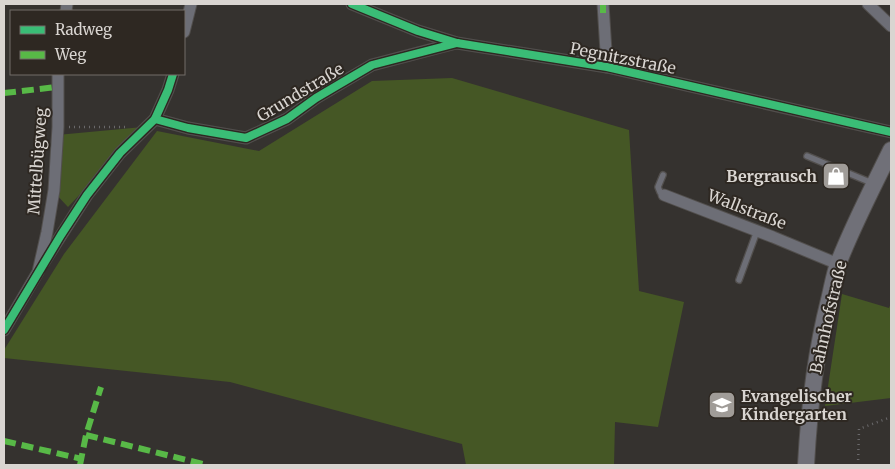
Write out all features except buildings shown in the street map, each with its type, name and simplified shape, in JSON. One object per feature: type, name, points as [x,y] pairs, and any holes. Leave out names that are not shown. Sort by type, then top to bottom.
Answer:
[{"type":"main road","name":"Bahnhofstraße","points":[[806,465],[814,368],[838,264],[891,150]]},
{"type":"street","points":[[185,28],[191,4]]},
{"type":"street","name":"Pegnitzstraße","points":[[352,4],[418,31],[457,42],[607,67],[891,132]]},
{"type":"street","points":[[603,4],[607,67]]},
{"type":"street","points":[[868,4],[891,26]]},
{"type":"street","name":"Grundstraße","points":[[151,123],[246,138],[287,119],[316,98],[372,65],[457,42]]},
{"type":"street","name":"Mittelbügweg","points":[[4,330],[38,272],[47,232],[54,190],[58,127],[58,75]]},
{"type":"street","points":[[38,272],[87,195],[120,153],[151,123],[168,90],[173,75]]},
{"type":"street","name":"Wallstraße","points":[[664,195],[757,230],[838,264]]},
{"type":"lane","points":[[807,156],[874,184]]},
{"type":"lane","name":"Wallstraße","points":[[662,175],[658,187],[664,195]]},
{"type":"lane","points":[[739,280],[757,230]]},
{"type":"path","points":[[58,127],[151,123]]},
{"type":"path","points":[[858,465],[859,429],[891,417]]},
{"type":"green space","points":[[452,78],[629,130],[639,291],[684,302],[658,427],[615,422],[614,465],[466,465],[462,444],[230,382],[4,358],[4,350],[64,254],[157,131],[259,151],[372,81]]},
{"type":"green space","points":[[143,127],[68,207],[54,192],[57,135]]},
{"type":"green space","points":[[842,294],[889,308],[891,303],[891,398],[825,406]]},
{"type":"marked path","points":[[603,4],[603,13]]},
{"type":"marked path","points":[[4,93],[57,87]]},
{"type":"marked path","points":[[80,465],[86,435],[101,387]]},
{"type":"marked path","points":[[86,435],[207,465]]},
{"type":"marked path","points":[[4,441],[82,459]]},
{"type":"cycle path","points":[[352,4],[418,31],[457,43],[607,67],[891,132]]},
{"type":"cycle path","points":[[155,119],[188,128],[246,138],[287,119],[316,98],[372,65],[457,43]]},
{"type":"cycle path","points":[[4,330],[87,195],[120,153],[155,119],[173,75]]},
{"type":"place","name":"Bergrausch","points":[[836,176]]},
{"type":"place","name":"Evangelischer Kindergarten","points":[[722,405]]}]
